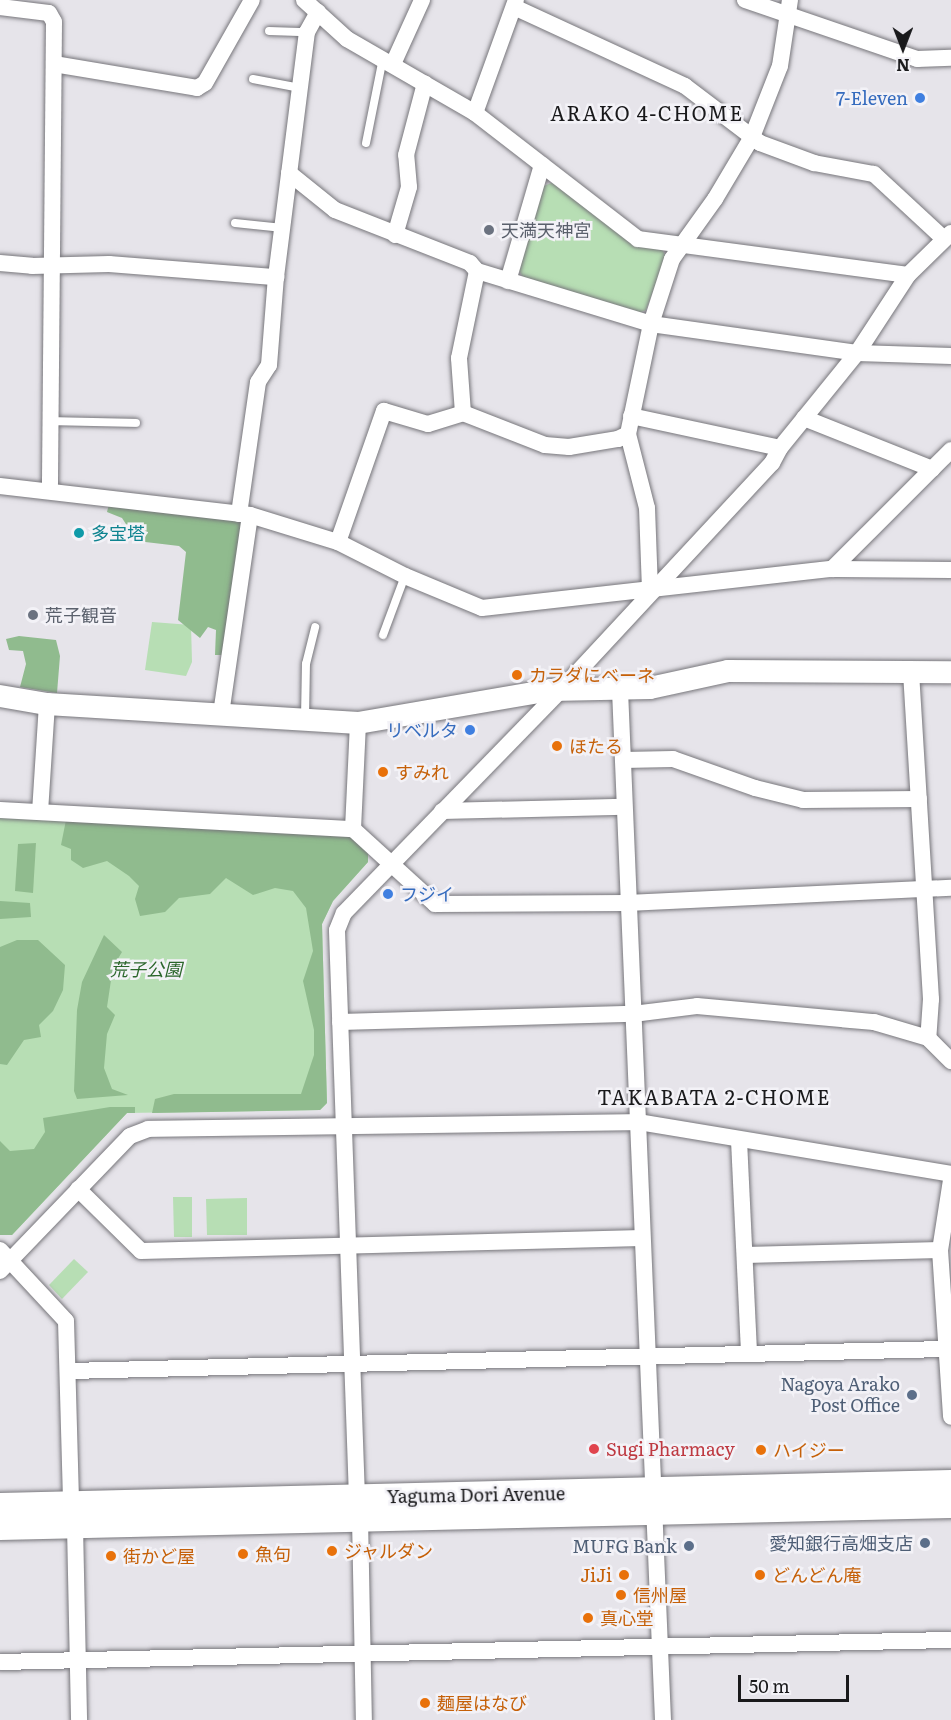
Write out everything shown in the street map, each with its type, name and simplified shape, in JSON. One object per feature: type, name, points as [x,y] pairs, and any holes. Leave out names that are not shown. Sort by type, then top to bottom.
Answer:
[{"type":"main road","name":"Yaguma Dori Avenue","points":[[0,1527],[73,1515],[654,1501],[951,1483]]},
{"type":"main road","name":"Yaguma Dori Avenue","points":[[654,1501],[951,1505]]},
{"type":"main road","name":"Yaguma Dori Avenue","points":[[0,1506],[73,1515]]},
{"type":"street","points":[[54,64],[197,88],[206,83],[252,0]]},
{"type":"street","points":[[304,0],[347,39],[474,113],[638,239],[908,275]]},
{"type":"street","points":[[388,61],[422,0]]},
{"type":"street","points":[[745,0],[788,6],[917,59],[951,58]]},
{"type":"street","points":[[364,1720],[337,930],[344,913],[561,690],[772,463],[780,448],[858,353],[908,275],[947,235],[874,174],[813,163],[752,137],[685,86],[515,3],[474,113]]},
{"type":"street","points":[[653,590],[647,508],[628,434],[651,324],[679,245],[715,199],[752,137],[780,66],[788,6]]},
{"type":"street","points":[[0,7],[53,7],[50,491]]},
{"type":"street","points":[[221,714],[258,382],[269,365],[276,277],[307,32],[318,12]]},
{"type":"street","points":[[395,235],[409,187],[406,155],[425,83]]},
{"type":"street","points":[[508,281],[542,165]]},
{"type":"street","points":[[289,172],[335,210],[470,263],[477,271],[651,324],[858,353],[951,356]]},
{"type":"street","points":[[0,263],[32,266],[52,263],[276,277]]},
{"type":"street","points":[[463,413],[459,358],[477,271]]},
{"type":"street","points":[[338,542],[384,411],[428,424],[463,413],[545,445],[569,447],[618,439],[628,434]]},
{"type":"street","points":[[631,416],[780,448]]},
{"type":"street","points":[[804,418],[932,469]]},
{"type":"street","points":[[832,569],[951,450]]},
{"type":"street","points":[[0,486],[245,514],[338,542],[405,576],[482,608],[832,569],[951,570]]},
{"type":"street","points":[[0,696],[46,704],[358,723],[561,690],[650,688],[728,671],[951,672]]},
{"type":"street","points":[[911,672],[932,999],[928,1038]]},
{"type":"street","points":[[620,690],[627,903],[663,1720]]},
{"type":"street","points":[[40,812],[46,704]]},
{"type":"street","points":[[353,829],[358,723]]},
{"type":"street","points":[[622,760],[673,759],[750,787],[803,800],[919,799]]},
{"type":"street","points":[[442,811],[624,807]]},
{"type":"street","points":[[0,810],[353,829],[389,865],[435,904],[444,907],[627,903],[951,888]]},
{"type":"street","points":[[340,1022],[633,1014],[697,1006],[874,1022],[928,1038],[951,1061]]},
{"type":"street","points":[[79,1720],[66,1321],[4,1260],[138,1130],[638,1122],[951,1174]]},
{"type":"street","points":[[739,1140],[749,1354]]},
{"type":"street","points":[[951,1180],[940,1250],[951,1417]]},
{"type":"street","points":[[78,1190],[141,1251],[642,1238]]},
{"type":"street","points":[[745,1255],[940,1250]]},
{"type":"street","points":[[69,1371],[947,1349]]},
{"type":"street","points":[[0,1662],[951,1640]]},
{"type":"lane","points":[[269,31],[307,32]]},
{"type":"lane","points":[[366,143],[388,61]]},
{"type":"lane","points":[[253,79],[300,88]]},
{"type":"lane","points":[[235,223],[284,228]]},
{"type":"lane","points":[[51,421],[136,423]]},
{"type":"lane","points":[[383,635],[405,576]]},
{"type":"lane","points":[[305,719],[306,664],[315,627]]},
{"type":"green space","points":[[554,182],[662,249],[666,257],[646,310],[639,313],[524,279],[517,267],[541,187]]},
{"type":"green space","points":[[109,504],[244,521],[223,655],[215,655],[216,630],[208,627],[200,638],[178,620],[186,552],[179,546],[137,541],[122,518],[107,512]]},
{"type":"green space","points":[[152,622],[191,625],[192,662],[186,676],[145,670]]},
{"type":"green space","points":[[19,636],[56,640],[60,656],[57,693],[20,687],[26,664],[23,651],[9,650],[6,639]]},
{"type":"green space","name":"荒子公園","points":[[0,817],[350,836],[368,862],[333,901],[322,924],[327,1103],[320,1110],[127,1113],[12,1235],[0,1235]]},
{"type":"green space","points":[[66,820],[350,836],[368,850],[368,862],[333,901],[322,924],[327,1103],[320,1110],[152,1113],[155,1099],[174,1094],[301,1094],[314,1055],[314,1030],[303,981],[313,951],[306,908],[293,891],[275,888],[253,895],[226,878],[210,894],[179,898],[165,912],[140,916],[135,899],[139,886],[129,876],[107,861],[83,868],[71,860],[71,849],[61,845]]},
{"type":"green space","points":[[36,843],[33,893],[15,891],[18,844]]},
{"type":"green space","points":[[0,901],[30,903],[31,917],[0,919]]},
{"type":"green space","points":[[104,935],[122,952],[113,967],[107,1007],[115,1015],[107,1034],[104,1068],[112,1089],[128,1095],[77,1099],[74,1091],[77,1010],[82,982]]},
{"type":"green space","points":[[17,940],[38,940],[65,965],[63,990],[53,1011],[39,1025],[41,1037],[24,1040],[7,1065],[0,1064],[0,947]]},
{"type":"green space","points":[[110,1107],[135,1107],[135,1113],[127,1113],[12,1235],[0,1235],[0,1141],[10,1151],[34,1149],[45,1132],[43,1118]]},
{"type":"green space","points":[[173,1197],[192,1197],[192,1237],[174,1237]]},
{"type":"green space","points":[[247,1198],[247,1235],[207,1235],[206,1199]]},
{"type":"green space","points":[[74,1259],[88,1272],[62,1299],[49,1285]]},
{"type":"place","name":"7-Eleven","points":[[920,98]]},
{"type":"place","name":"天満天神宮","points":[[489,230]]},
{"type":"place","name":"多宝塔","points":[[79,533]]},
{"type":"place","name":"荒子観音","points":[[33,615]]},
{"type":"place","name":"カラダにベーネ","points":[[517,675]]},
{"type":"place","name":"リベルタ","points":[[470,730]]},
{"type":"place","name":"ほたる","points":[[557,746]]},
{"type":"place","name":"すみれ","points":[[383,772]]},
{"type":"place","name":"フジイ","points":[[388,894]]},
{"type":"place","name":"Nagoya Arako Post Office","points":[[912,1395]]},
{"type":"place","name":"Sugi Pharmacy","points":[[594,1449]]},
{"type":"place","name":"ハイジー","points":[[761,1450]]},
{"type":"place","name":"愛知銀行高畑支店","points":[[925,1543]]},
{"type":"place","name":"MUFG Bank","points":[[689,1546]]},
{"type":"place","name":"ジャルダン","points":[[332,1551]]},
{"type":"place","name":"魚句","points":[[243,1554]]},
{"type":"place","name":"街かど屋","points":[[111,1556]]},
{"type":"place","name":"JiJi","points":[[624,1575]]},
{"type":"place","name":"どんどん庵","points":[[760,1575]]},
{"type":"place","name":"信州屋","points":[[621,1595]]},
{"type":"place","name":"真心堂","points":[[588,1618]]},
{"type":"place","name":"麺屋はなび","points":[[425,1703]]},
{"type":"district","name":"ARAKO 4-CHOME","points":[[647,112]]},
{"type":"district","name":"TAKABATA 2-CHOME","points":[[714,1096]]}]
